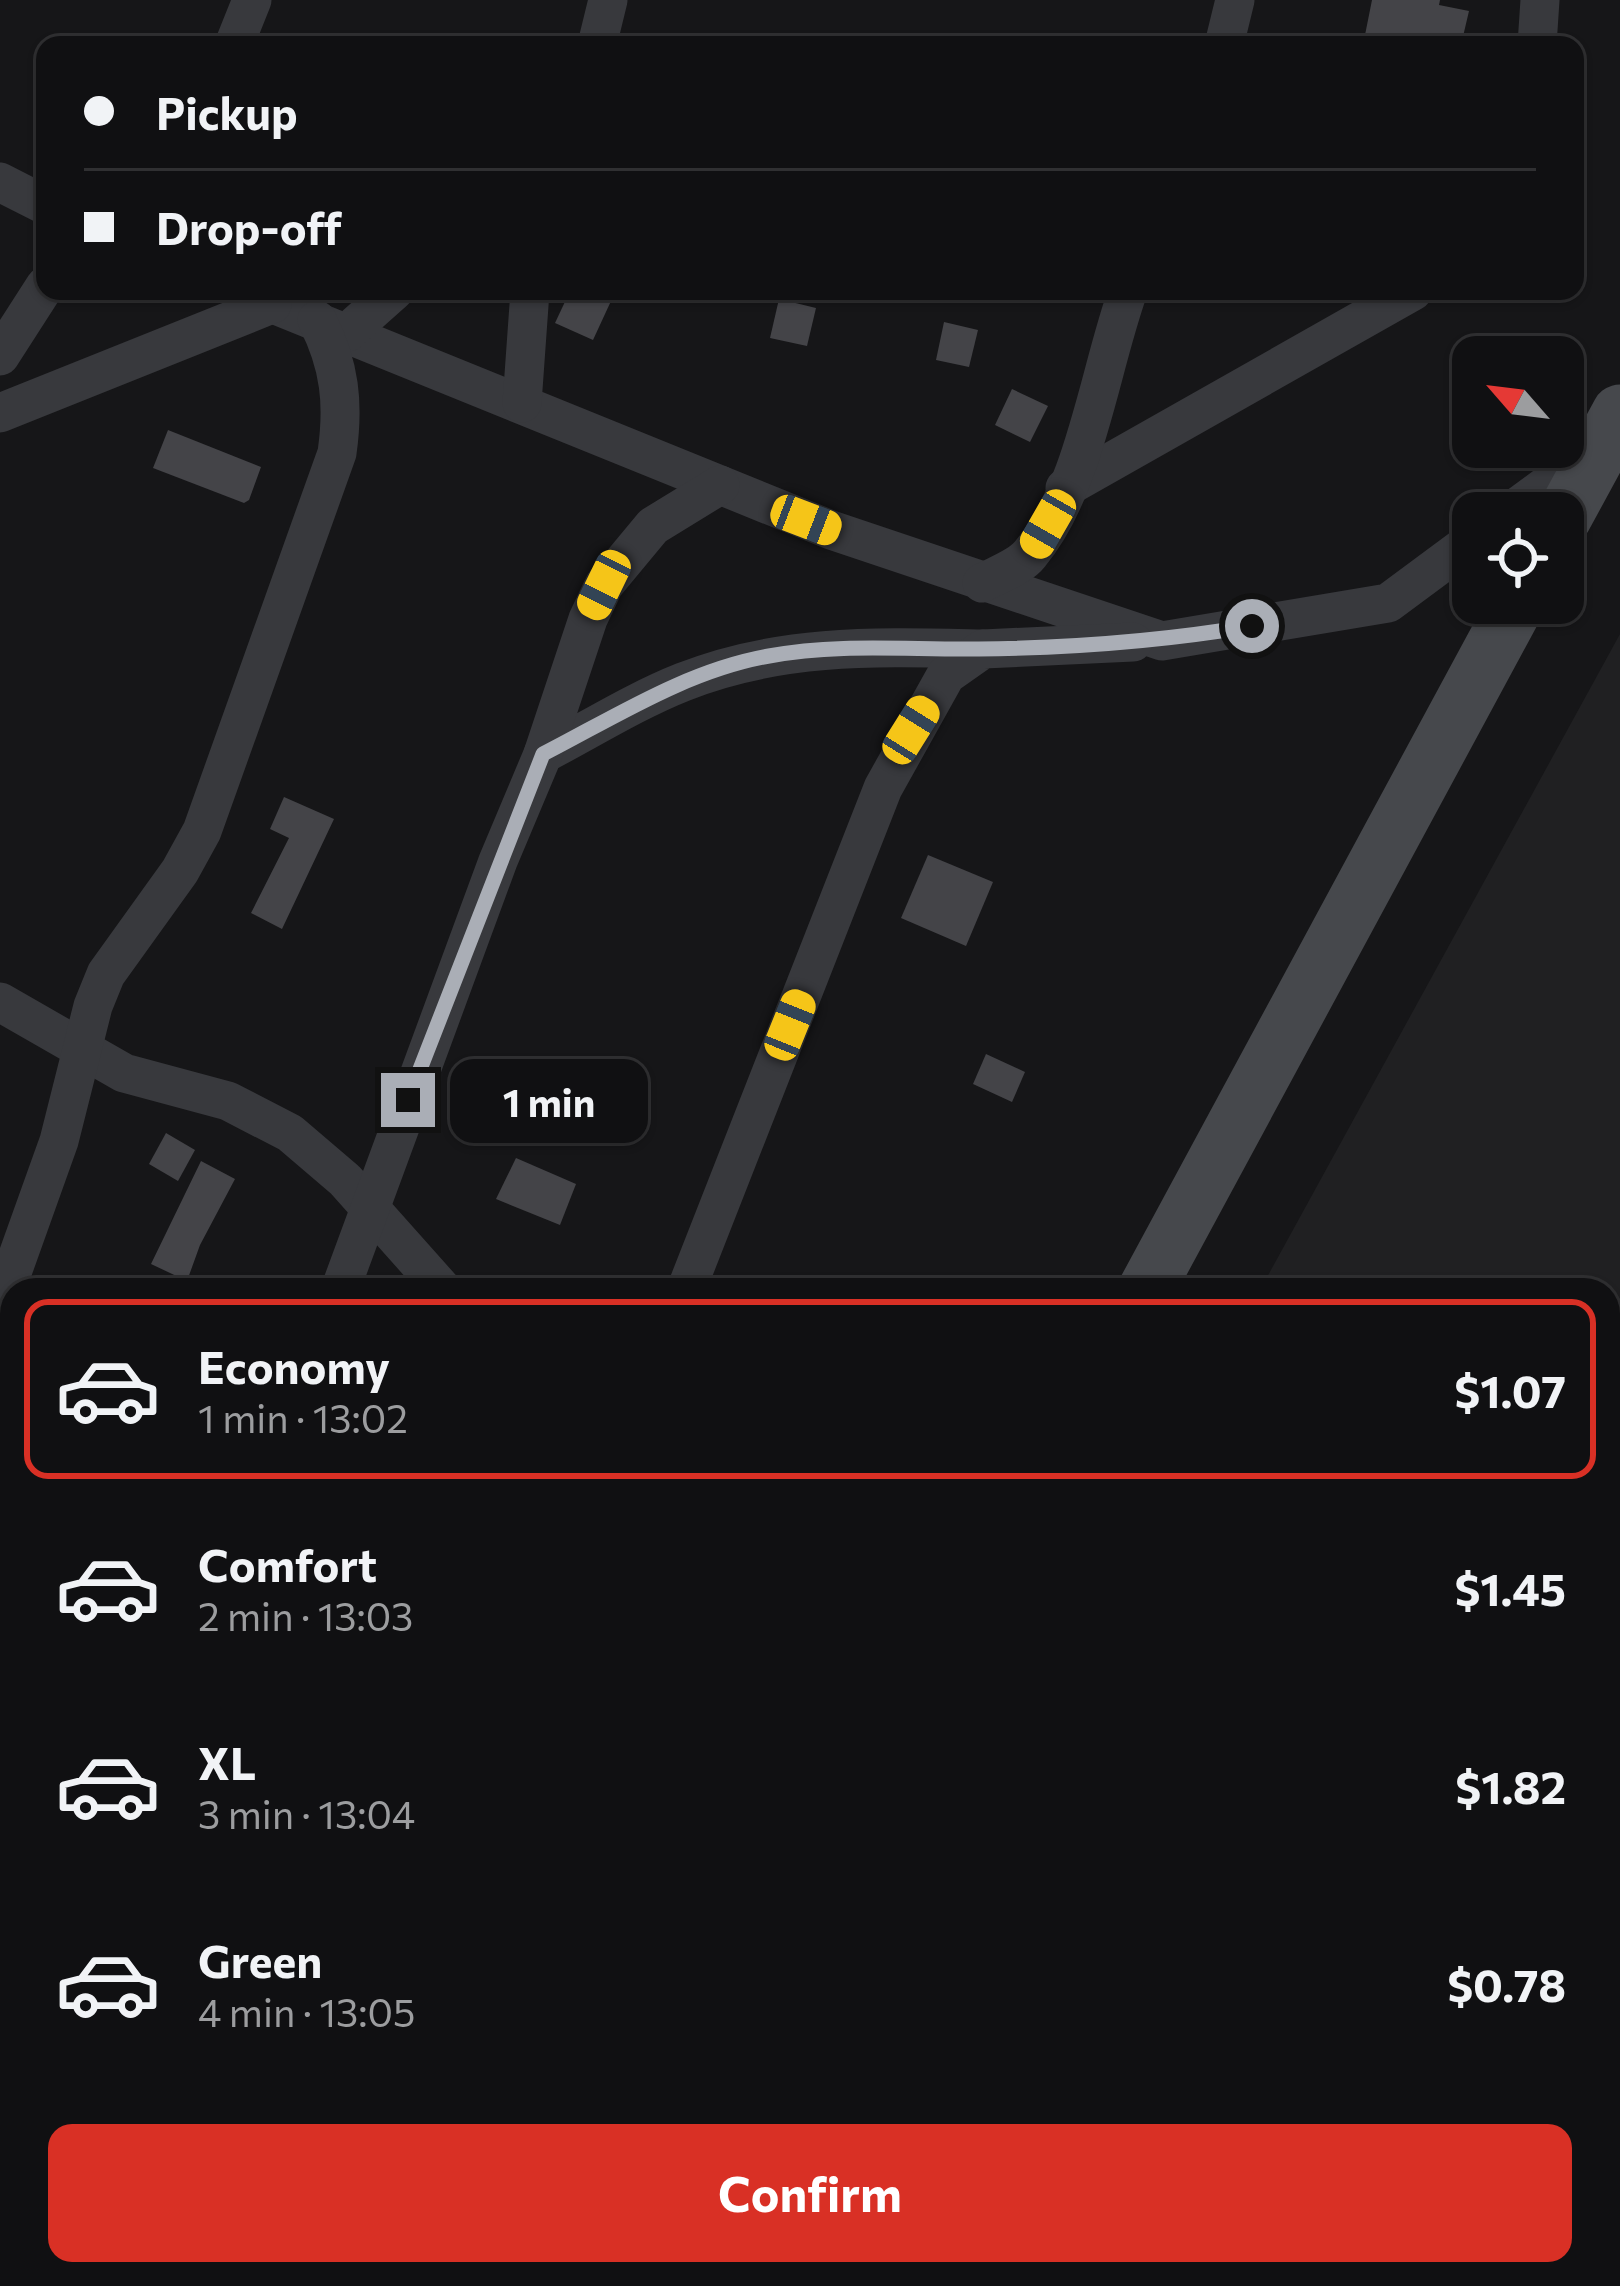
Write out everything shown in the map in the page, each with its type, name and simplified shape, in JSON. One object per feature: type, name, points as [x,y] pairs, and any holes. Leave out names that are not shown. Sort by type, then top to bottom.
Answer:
[{"type":"street","points":[[238,36],[252,0]]},
{"type":"street","points":[[599,36],[608,0]]},
{"type":"street","points":[[1226,36],[1235,0]]},
{"type":"street","points":[[1538,36],[1540,0]]},
{"type":"street","points":[[0,182],[36,201]]},
{"type":"street","points":[[0,356],[36,300]]},
{"type":"street","points":[[0,413],[252,300]]},
{"type":"street","points":[[262,300],[720,485],[982,583],[1162,641]]},
{"type":"street","points":[[11,1278],[33,1222],[93,1006],[106,974],[180,871],[220,791],[337,453],[342,395],[329,344],[333,326],[378,300]]},
{"type":"street","points":[[522,404],[529,300]]},
{"type":"street","points":[[982,583],[1028,558],[1065,488],[1125,300]]},
{"type":"street","points":[[1065,488],[1397,300]]},
{"type":"street","points":[[1534,492],[1611,428]]},
{"type":"street","points":[[1577,492],[1611,428]]},
{"type":"street","points":[[344,1278],[604,585],[653,526],[720,485]]},
{"type":"street","points":[[543,754],[681,682],[766,656],[847,646],[983,649],[1162,641],[1388,603],[1452,556]]},
{"type":"street","points":[[1152,1278],[1506,624]]},
{"type":"street","points":[[691,1278],[883,788],[946,675],[983,649]]},
{"type":"street","points":[[0,1002],[83,1054],[124,1073],[195,1091],[260,1115],[319,1155],[432,1278]]},
{"type":"shaded area","points":[[1620,634],[1620,1278],[1267,1278]]},
{"type":"building","points":[[1372,0],[1440,0],[1439,5],[1469,11],[1463,36],[1365,36]]},
{"type":"building","points":[[566,300],[611,301],[593,340],[555,323]]},
{"type":"building","points":[[779,300],[816,308],[807,346],[770,338]]},
{"type":"building","points":[[944,322],[978,330],[969,367],[936,360]]},
{"type":"building","points":[[1012,389],[1048,406],[1030,442],[995,425]]},
{"type":"building","points":[[168,430],[261,467],[249,500],[244,503],[153,468]]},
{"type":"building","points":[[284,797],[334,819],[282,929],[251,913],[289,838],[270,829]]},
{"type":"building","points":[[928,855],[993,882],[966,946],[901,918]]},
{"type":"building","points":[[986,1054],[1025,1072],[1012,1102],[973,1084]]},
{"type":"building","points":[[166,1133],[195,1150],[178,1181],[149,1164]]},
{"type":"building","points":[[516,1158],[576,1184],[560,1225],[496,1199]]},
{"type":"building","points":[[201,1161],[235,1179],[188,1278],[151,1264]]},
{"type":"route","points":[[408,1100],[543,754],[681,682],[766,656],[847,646],[983,649],[1162,641],[1252,626]]}]
